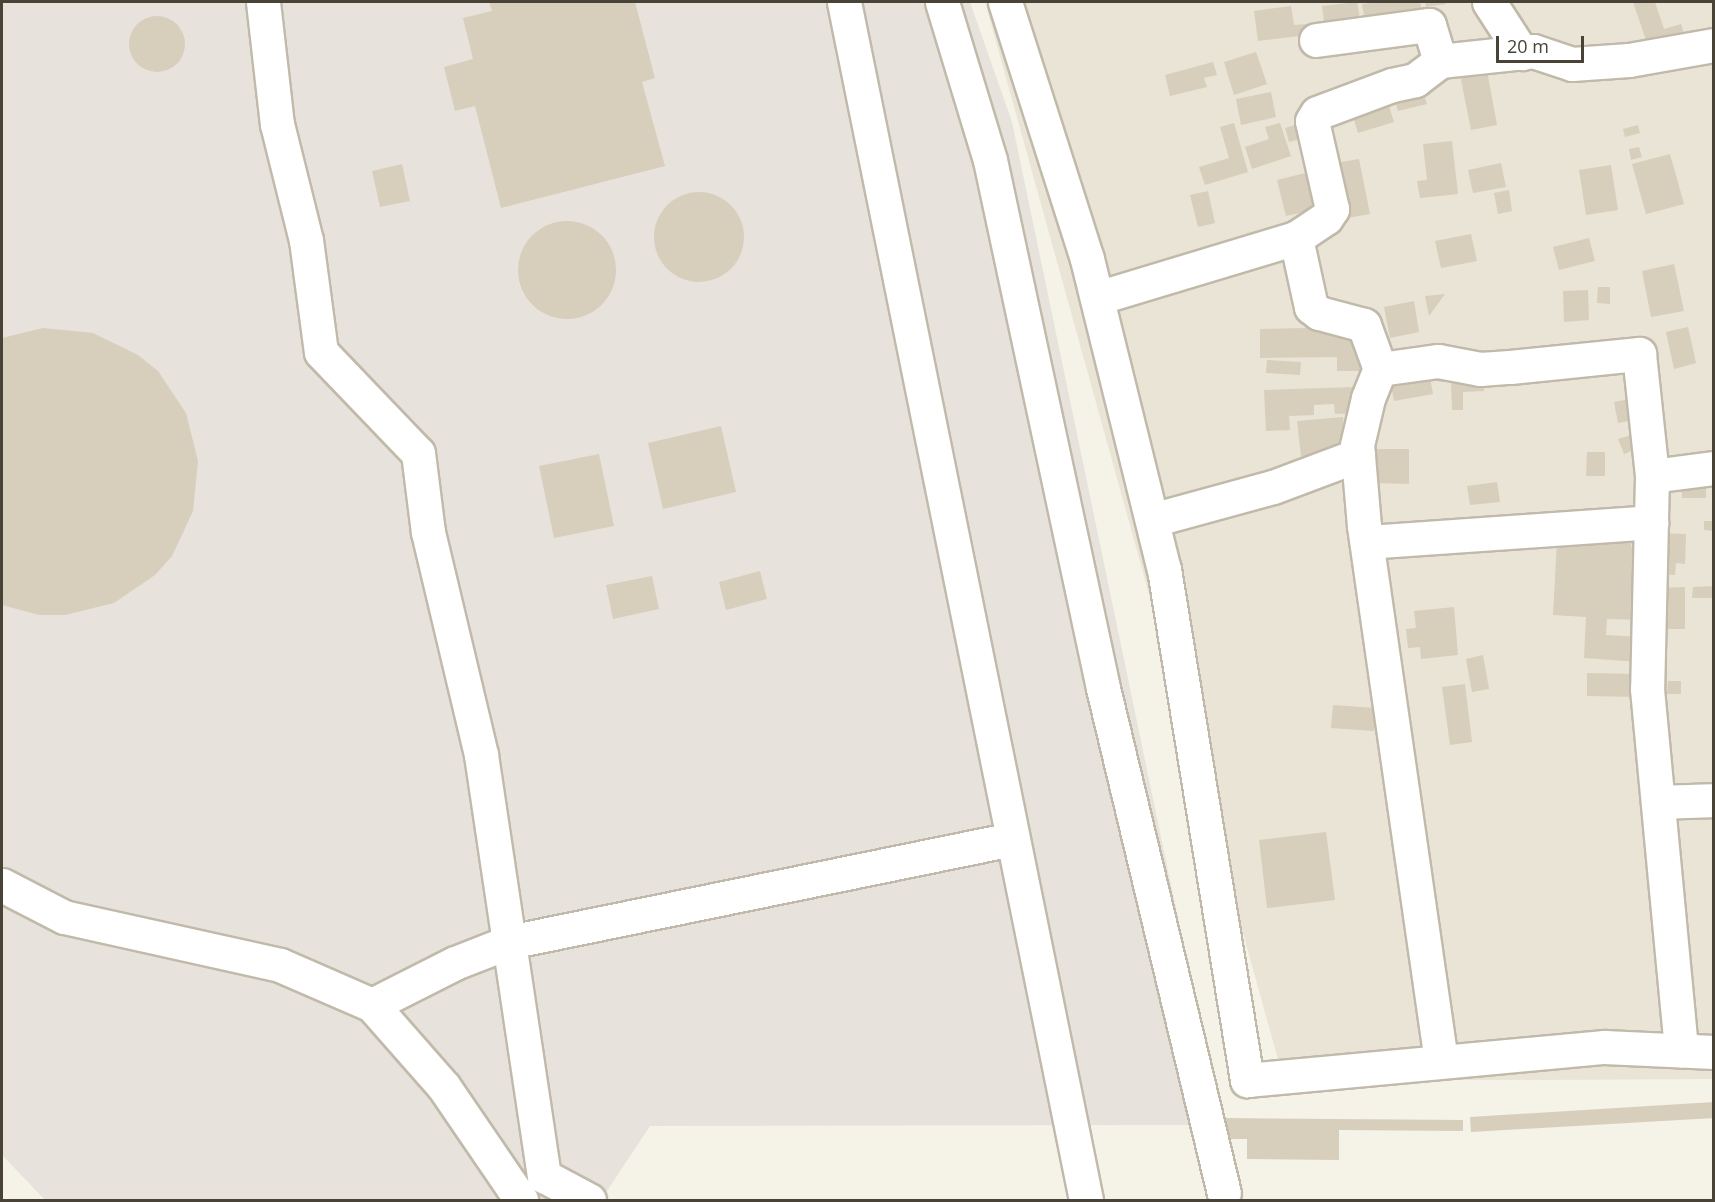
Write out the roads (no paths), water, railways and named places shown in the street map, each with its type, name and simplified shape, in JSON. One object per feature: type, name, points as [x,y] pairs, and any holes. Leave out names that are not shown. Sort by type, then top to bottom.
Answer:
[{"type":"street","points":[[262,2],[277,124],[306,240],[321,352],[418,453],[428,532],[481,755],[544,1176],[590,1200]]},
{"type":"street","points":[[844,2],[1086,1200]]},
{"type":"street","points":[[942,2],[990,160],[1103,688],[1224,1194]]},
{"type":"street","points":[[1005,2],[1097,298],[1166,580],[1247,1080],[1604,1047],[1713,1052]]},
{"type":"street","points":[[1489,2],[1522,52]]},
{"type":"street","points":[[1316,40],[1429,25],[1440,61]]},
{"type":"street","points":[[1097,298],[1296,238],[1326,218],[1332,209],[1312,120],[1317,113],[1392,85],[1415,80],[1440,61],[1533,51],[1572,64],[1629,60],[1713,45]]},
{"type":"street","points":[[1296,238],[1311,307],[1319,314],[1364,325],[1380,369],[1368,398],[1358,455],[1366,542],[1441,1061]]},
{"type":"street","points":[[1380,369],[1438,361],[1480,369],[1500,368],[1639,354],[1652,476],[1647,689],[1681,1050]]},
{"type":"street","points":[[1152,520],[1273,487],[1358,455]]},
{"type":"street","points":[[1652,476],[1713,468]]},
{"type":"street","points":[[1366,542],[1651,522]]},
{"type":"street","points":[[1658,802],[1713,800]]},
{"type":"street","points":[[372,1005],[455,963],[509,942],[1012,839]]},
{"type":"street","points":[[2,885],[64,917],[280,965],[372,1005],[444,1087],[521,1200]]}]
